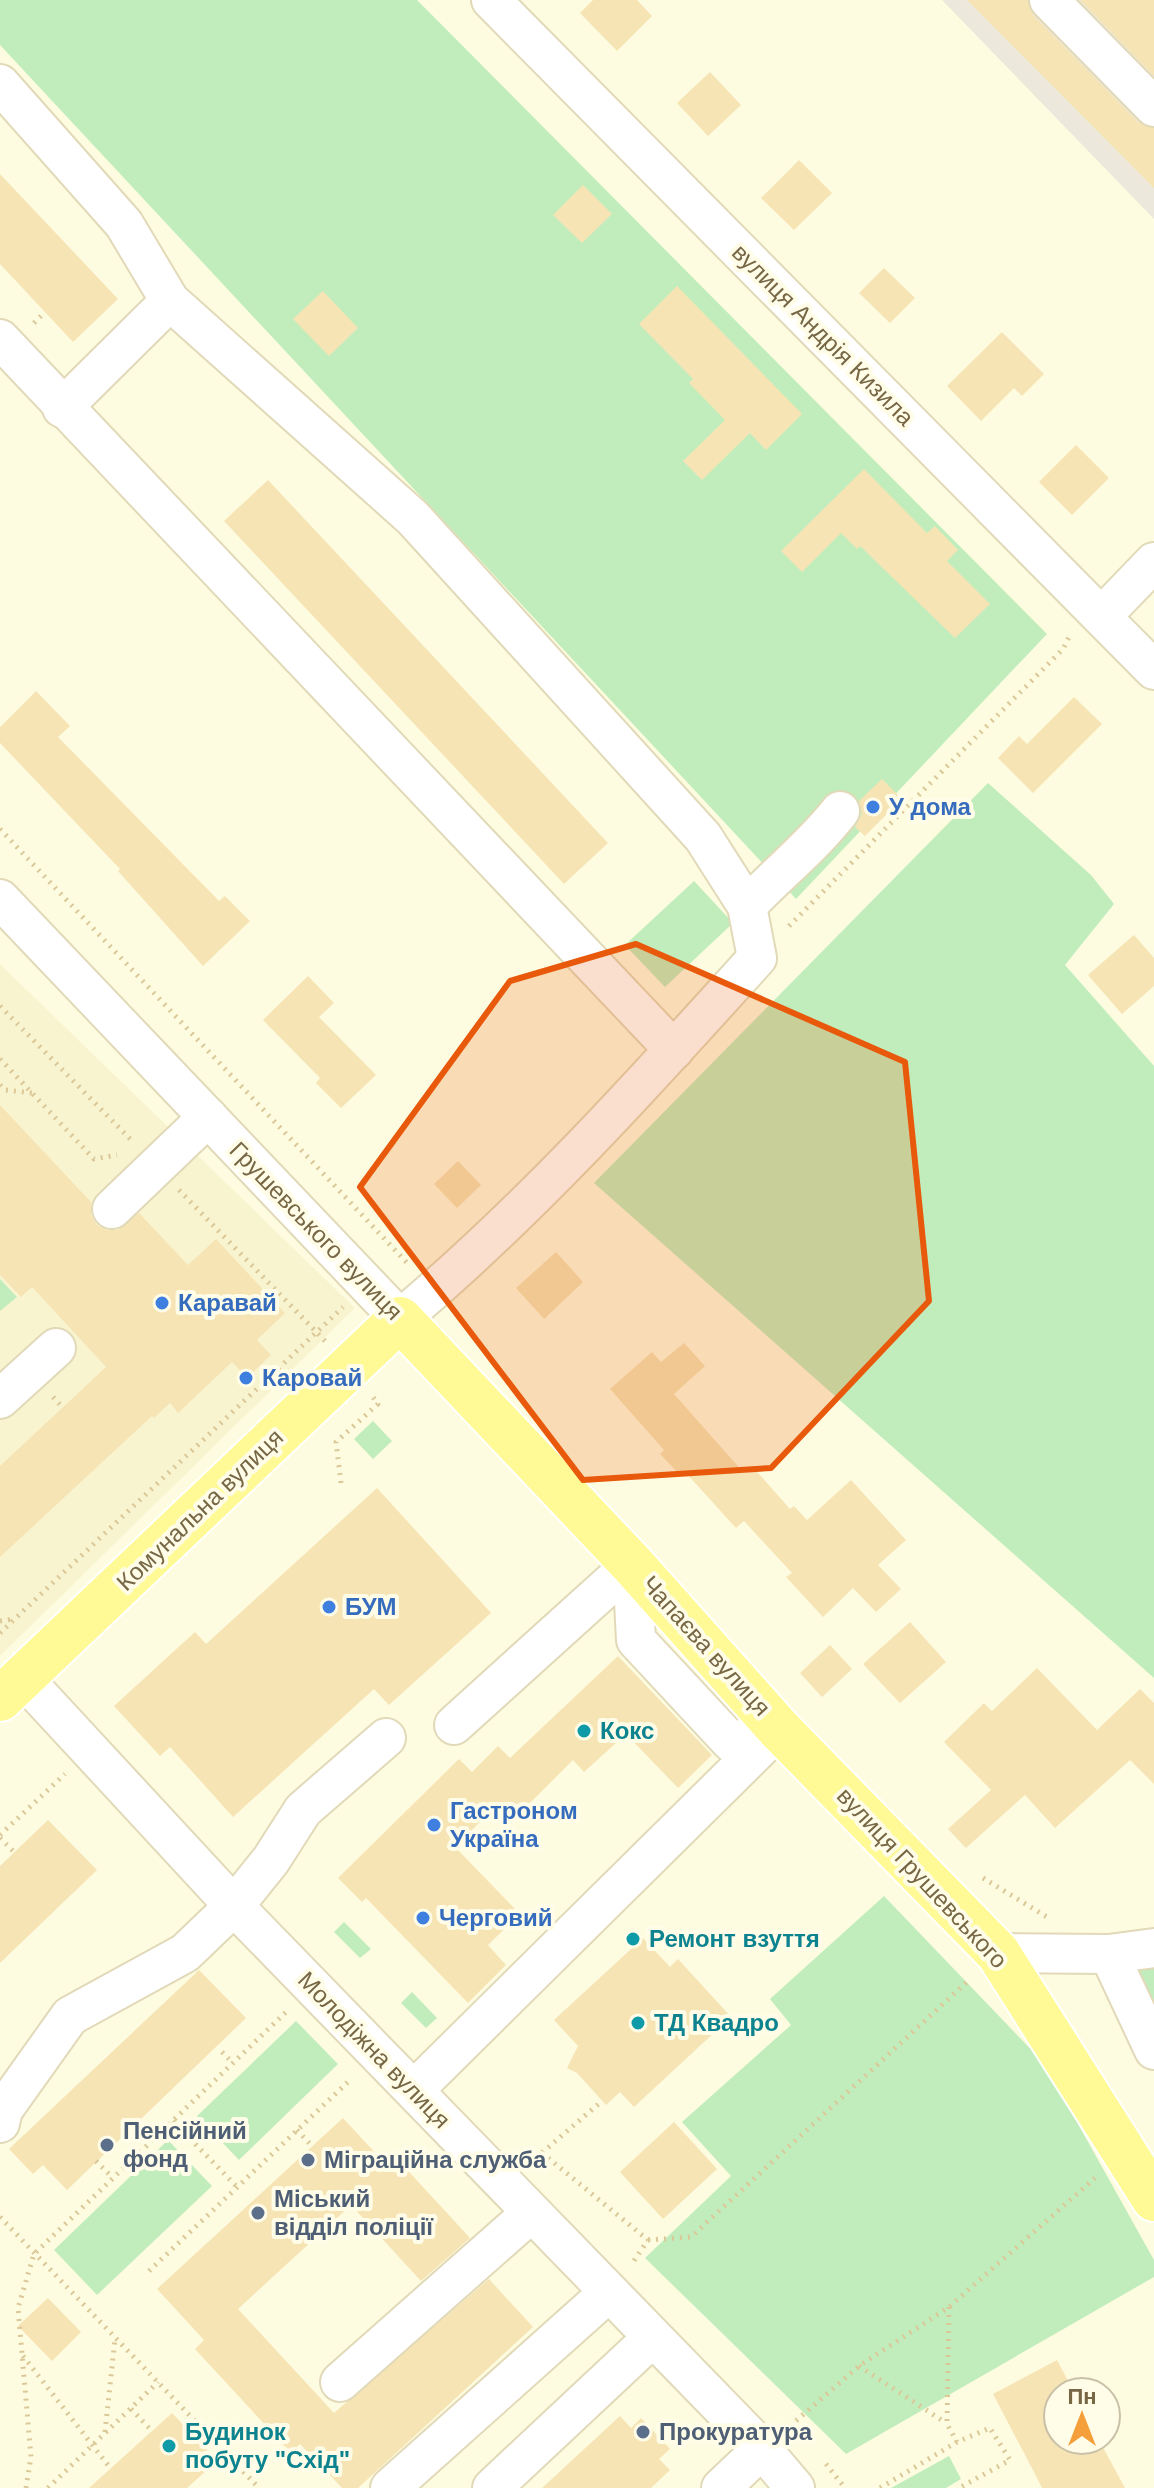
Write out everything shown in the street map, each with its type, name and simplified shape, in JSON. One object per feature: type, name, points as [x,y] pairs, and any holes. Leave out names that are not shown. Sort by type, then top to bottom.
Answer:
[{"type":"main road","name":"Комунальна вулиця","points":[[11,1689],[400,1319]]},
{"type":"main road","name":"Грушевського вулиця","points":[[400,1319],[632,1564]]},
{"type":"main road","name":"Чапаєва вулиця","points":[[632,1564],[779,1729]]},
{"type":"main road","name":"вулиця Грушевського","points":[[779,1729],[998,1953],[1126,2150],[1154,2199]]},
{"type":"street","name":"вулиця Андрія Кизила","points":[[491,0],[1154,670]]},
{"type":"street","points":[[1049,0],[1154,107]]},
{"type":"street","points":[[0,84],[124,224],[170,301],[413,518],[703,837],[747,906],[757,958],[674,1050],[456,1274],[400,1319]]},
{"type":"street","points":[[62,408],[170,301]]},
{"type":"street","points":[[0,339],[62,408],[674,1050]]},
{"type":"street","points":[[1102,616],[1154,562]]},
{"type":"street","points":[[747,906],[771,880],[815,844],[840,811]]},
{"type":"street","name":"Грушевського вулиця","points":[[0,899],[400,1319]]},
{"type":"street","points":[[112,1209],[149,1158],[208,1117]]},
{"type":"street","points":[[0,1399],[56,1348]]},
{"type":"street","points":[[454,1725],[632,1564]]},
{"type":"street","name":"Молодіжна вулиця","points":[[11,1689],[234,1906],[762,2449],[795,2488]]},
{"type":"street","points":[[414,2090],[779,1729]]},
{"type":"street","points":[[0,2123],[3,2110],[70,2016],[185,1953],[234,1906],[271,1860],[303,1810],[386,1738]]},
{"type":"street","points":[[998,1953],[1109,1954],[1154,1948]]},
{"type":"street","points":[[1109,1954],[1153,2045]]},
{"type":"street","points":[[340,2382],[518,2200]]},
{"type":"street","points":[[390,2488],[608,2293]]},
{"type":"street","points":[[492,2488],[652,2338]]},
{"type":"street","points":[[721,2488],[762,2449]]},
{"type":"path","points":[[757,958],[1063,649],[1069,636],[1102,616]]},
{"type":"path","points":[[0,1006],[317,1331],[378,1404],[336,1442],[341,1483]]},
{"type":"path","points":[[0,1059],[94,1159],[149,1158]]},
{"type":"path","points":[[0,1085],[5,1090],[32,1093]]},
{"type":"path","points":[[0,1633],[399,1254]]},
{"type":"path","points":[[0,1621],[14,1619]]},
{"type":"path","points":[[0,1838],[14,1852]]},
{"type":"path","points":[[542,2153],[648,2240],[691,2237],[998,1953]]},
{"type":"path","points":[[26,2488],[31,2457],[18,2308],[34,2254],[290,2008]]},
{"type":"path","points":[[222,2052],[233,2063]]},
{"type":"path","points":[[149,2271],[355,2075]]},
{"type":"path","points":[[518,2200],[542,2153],[602,2101]]},
{"type":"path","points":[[173,2121],[238,2188]]},
{"type":"path","points":[[297,2130],[312,2146]]},
{"type":"path","points":[[762,2449],[859,2366],[949,2307],[1126,2150]]},
{"type":"path","points":[[96,2161],[113,2178]]},
{"type":"path","points":[[0,2217],[259,2488]]},
{"type":"path","points":[[608,2293],[648,2240]]},
{"type":"path","points":[[947,2424],[949,2307]]},
{"type":"path","points":[[105,2433],[115,2339]]},
{"type":"path","points":[[22,2355],[111,2469]]},
{"type":"path","points":[[859,2366],[947,2424],[957,2442]]},
{"type":"path","points":[[51,2487],[158,2382]]},
{"type":"path","points":[[131,2409],[152,2431]]},
{"type":"path","points":[[880,2488],[957,2442],[990,2428],[1010,2460],[959,2488]]},
{"type":"highlighted area","points":[[636,944],[905,1062],[929,1301],[771,1468],[583,1480],[360,1187],[510,981]]},
{"type":"shaded area","points":[[942,0],[1154,0],[1154,219]]},
{"type":"shaded area","points":[[0,964],[355,1308],[0,1656]]},
{"type":"green space","points":[[0,0],[417,0],[1047,634],[796,899],[0,45]]},
{"type":"green space","points":[[988,783],[1091,875],[1114,904],[1065,965],[1154,1066],[1154,1678],[594,1183]]},
{"type":"green space","points":[[694,881],[733,923],[665,987],[625,945]]},
{"type":"green space","points":[[0,1279],[17,1297],[0,1311]]},
{"type":"green space","points":[[373,1421],[392,1441],[373,1459],[354,1439]]},
{"type":"green space","points":[[884,1896],[1044,2063],[1154,2260],[1154,2277],[846,2454],[645,2258],[731,2176],[682,2122],[791,2025],[770,1999]]},
{"type":"green space","points":[[344,1922],[371,1949],[360,1958],[334,1932]]},
{"type":"green space","points":[[1154,1965],[1154,2018],[1137,1973],[1144,1966]]},
{"type":"green space","points":[[412,1992],[437,2018],[426,2028],[401,2003]]},
{"type":"green space","points":[[296,2021],[338,2064],[239,2160],[197,2116]]},
{"type":"green space","points":[[168,2140],[212,2186],[97,2295],[54,2250]]},
{"type":"green space","points":[[949,2456],[961,2479],[946,2488],[891,2488]]},
{"type":"building","points":[[593,0],[637,0],[652,16],[617,51],[580,13]]},
{"type":"building","points":[[967,0],[1028,0],[1033,15],[1138,122],[1154,128],[1154,188]]},
{"type":"building","points":[[1080,0],[1154,0],[1154,76]]},
{"type":"building","points":[[710,72],[741,105],[708,136],[677,103]]},
{"type":"building","points":[[799,160],[832,193],[794,230],[761,198]]},
{"type":"building","points":[[0,174],[118,299],[73,342],[0,264]]},
{"type":"building","points":[[583,185],[612,214],[582,243],[553,215]]},
{"type":"building","points":[[884,268],[915,298],[890,323],[859,293]]},
{"type":"building","points":[[677,286],[802,414],[766,450],[750,433],[702,480],[683,461],[725,420],[689,383],[693,379],[639,324]]},
{"type":"building","points":[[323,291],[358,328],[329,356],[293,319]]},
{"type":"building","points":[[1002,332],[1044,374],[1022,396],[1014,388],[981,421],[947,386]]},
{"type":"building","points":[[1076,445],[1109,478],[1072,515],[1039,482]]},
{"type":"building","points":[[864,469],[927,533],[935,526],[958,550],[947,561],[990,604],[955,638],[860,546],[857,549],[841,533],[802,572],[781,551]]},
{"type":"building","points":[[268,480],[608,843],[564,884],[224,521]]},
{"type":"building","points":[[36,691],[70,726],[58,737],[219,901],[225,896],[250,921],[203,966],[118,871],[120,869],[0,743],[0,727]]},
{"type":"building","points":[[1074,697],[1102,724],[1033,793],[998,758],[1019,736],[1027,744]]},
{"type":"building","name":"У дома","points":[[882,779],[902,799],[865,836],[855,827],[862,814],[859,801]]},
{"type":"building","points":[[1134,935],[1154,958],[1154,986],[1122,1014],[1088,975]]},
{"type":"building","points":[[308,976],[334,1003],[319,1017],[376,1075],[341,1108],[316,1083],[320,1078],[263,1020]]},
{"type":"building","points":[[0,1105],[91,1202],[91,1215],[97,1225],[107,1230],[118,1230],[139,1213],[188,1265],[216,1239],[285,1313],[257,1340],[271,1355],[247,1378],[232,1362],[178,1413],[170,1403],[154,1418],[152,1416],[0,1557],[0,1466],[106,1367],[32,1287],[21,1297],[0,1275]]},
{"type":"building","points":[[458,1161],[481,1185],[457,1208],[434,1184]]},
{"type":"building","points":[[556,1252],[583,1282],[544,1319],[516,1288]]},
{"type":"building","points":[[684,1343],[705,1366],[674,1394],[744,1473],[752,1466],[790,1509],[794,1506],[807,1520],[851,1480],[906,1540],[878,1565],[901,1589],[876,1612],[853,1588],[823,1617],[786,1577],[792,1573],[744,1521],[736,1528],[686,1473],[682,1477],[660,1454],[664,1450],[610,1389],[652,1352],[661,1362]]},
{"type":"building","points":[[377,1488],[491,1613],[389,1705],[374,1689],[233,1817],[170,1747],[160,1756],[114,1706],[195,1632],[206,1644]]},
{"type":"building","points":[[910,1622],[946,1662],[900,1703],[863,1664]]},
{"type":"building","points":[[830,1645],[852,1669],[822,1697],[800,1673]]},
{"type":"building","points":[[618,1656],[712,1755],[678,1788],[626,1734],[584,1772],[573,1760],[507,1826],[492,1810],[455,1847],[520,1914],[488,1945],[506,1965],[468,2003],[366,1898],[362,1902],[338,1878],[459,1759],[472,1772],[498,1746],[510,1758]]},
{"type":"building","points":[[1037,1668],[1097,1730],[1140,1689],[1154,1703],[1154,1784],[1130,1760],[1055,1828],[1025,1795],[966,1848],[948,1829],[991,1790],[944,1742],[984,1703],[992,1711]]},
{"type":"building","points":[[48,1820],[97,1870],[0,1963],[0,1866]]},
{"type":"building","name":"ТД Квадро","points":[[643,1938],[670,1967],[678,1959],[731,2017],[634,2107],[620,2092],[606,2105],[577,2073],[567,2068],[578,2046],[554,2020]]},
{"type":"building","points":[[199,1970],[246,2018],[67,2190],[43,2165],[33,2174],[9,2149]]},
{"type":"building","points":[[343,2118],[390,2169],[399,2161],[470,2238],[421,2281],[351,2205],[238,2309],[334,2413],[489,2279],[533,2327],[358,2488],[342,2488],[300,2444],[291,2453],[195,2349],[204,2340],[157,2289]]},
{"type":"building","points":[[674,2122],[717,2169],[663,2219],[620,2172]]},
{"type":"building","points":[[48,2298],[81,2332],[52,2361],[18,2326]]},
{"type":"building","points":[[1057,2360],[1066,2376],[1042,2376],[1042,2456],[1108,2456],[1125,2488],[1042,2488],[993,2394]]},
{"type":"building","name":"Будинок побуту \"Схід\"","points":[[172,2413],[217,2461],[187,2488],[89,2488]]},
{"type":"building","points":[[620,2416],[631,2428],[641,2418],[670,2449],[659,2459],[670,2470],[651,2488],[542,2488]]},
{"type":"place","name":"У дома","points":[[873,807]]},
{"type":"place","name":"Каравай","points":[[162,1303]]},
{"type":"place","name":"Каровай","points":[[246,1378]]},
{"type":"place","name":"БУМ","points":[[329,1607]]},
{"type":"place","name":"Кокс","points":[[584,1731]]},
{"type":"place","name":"Гастроном Україна","points":[[434,1825]]},
{"type":"place","name":"Черговий","points":[[423,1918]]},
{"type":"place","name":"Ремонт взуття","points":[[633,1939]]},
{"type":"place","name":"ТД Квадро","points":[[638,2023]]},
{"type":"place","name":"Пенсійний фонд","points":[[107,2145]]},
{"type":"place","name":"Міграційна служба","points":[[308,2160]]},
{"type":"place","name":"Міський відділ поліції","points":[[258,2213]]},
{"type":"place","name":"Прокуратура","points":[[643,2432]]},
{"type":"place","name":"Будинок побуту \"Схід\"","points":[[169,2446]]}]
